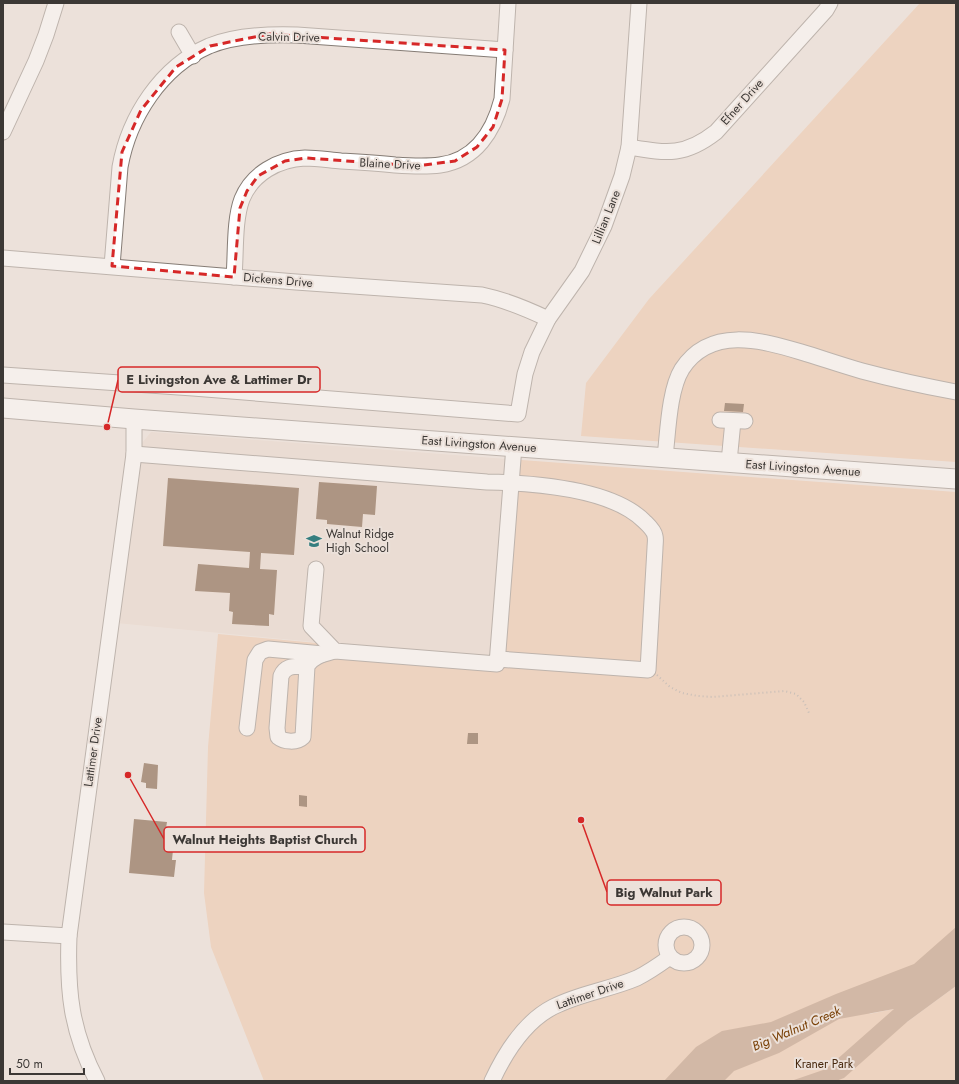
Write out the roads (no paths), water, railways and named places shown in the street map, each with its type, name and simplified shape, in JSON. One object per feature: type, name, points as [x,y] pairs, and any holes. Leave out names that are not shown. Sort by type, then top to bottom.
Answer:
[{"type":"main road","name":"East Livingston Avenue","points":[[3,408],[134,419],[956,479]]},
{"type":"street","points":[[3,132],[36,61],[56,3]]},
{"type":"street","name":"Blaine Drive","points":[[234,277],[240,208],[246,191],[258,176],[267,169],[285,161],[306,158],[416,166],[442,165],[455,161],[466,155],[486,137],[499,113],[502,99],[508,3]]},
{"type":"street","name":"Lillian Lane","points":[[3,375],[193,388],[518,414],[532,352],[548,319],[582,271],[604,226],[622,176],[629,147],[640,3]]},
{"type":"street","name":"Efner Drive","points":[[629,147],[653,151],[673,152],[687,150],[706,140],[716,132],[826,10],[830,3]]},
{"type":"street","points":[[179,32],[193,56]]},
{"type":"street","name":"Calvin Drive","points":[[112,266],[120,167],[122,152],[130,130],[140,110],[150,95],[176,67],[210,46],[238,38],[269,34],[505,50]]},
{"type":"street","name":"Dickens Drive","points":[[3,258],[482,295],[507,301],[548,319]]},
{"type":"street","points":[[665,458],[674,389],[682,370],[687,363],[703,349],[730,340],[746,339],[776,345],[862,371],[956,392]]},
{"type":"street","name":"Lattimer Drive","points":[[97,1081],[90,1068],[73,1019],[69,988],[69,936],[134,454],[134,419]]},
{"type":"street","points":[[729,462],[733,420]]},
{"type":"street","points":[[247,728],[255,660],[260,652],[268,649],[498,664],[514,446]]},
{"type":"street","points":[[134,454],[511,483],[582,491],[617,503],[638,515],[649,525],[655,535],[655,548],[648,670],[498,659]]},
{"type":"street","points":[[316,569],[311,626],[329,652]]},
{"type":"street","points":[[307,666],[289,667],[284,670],[281,676],[277,728],[278,736],[282,740],[300,740],[303,736],[307,666],[310,661],[316,657],[329,652]]},
{"type":"street","points":[[3,932],[69,936]]},
{"type":"street","name":"Lattimer Drive","points":[[492,1081],[502,1060],[514,1042],[540,1015],[552,1007],[577,996],[636,978],[653,970],[670,957]]},
{"type":"water","name":"Big Walnut Creek","points":[[956,927],[956,986],[907,1022],[844,1078],[836,1081],[791,1081],[826,1069],[894,1009],[839,1019],[779,1053],[734,1071],[724,1081],[664,1081],[696,1047],[722,1031],[771,1022],[836,994],[914,964]]},
{"type":"place","name":"E Livingston Ave & Lattimer Dr","points":[[107,427]]},
{"type":"place","name":"Walnut Ridge High School","points":[[314,541]]},
{"type":"place","name":"Walnut Heights Baptist Church","points":[[128,775]]},
{"type":"place","name":"Big Walnut Park","points":[[581,820]]},
{"type":"park label","name":"Kraner Park","points":[[824,1064]]}]
